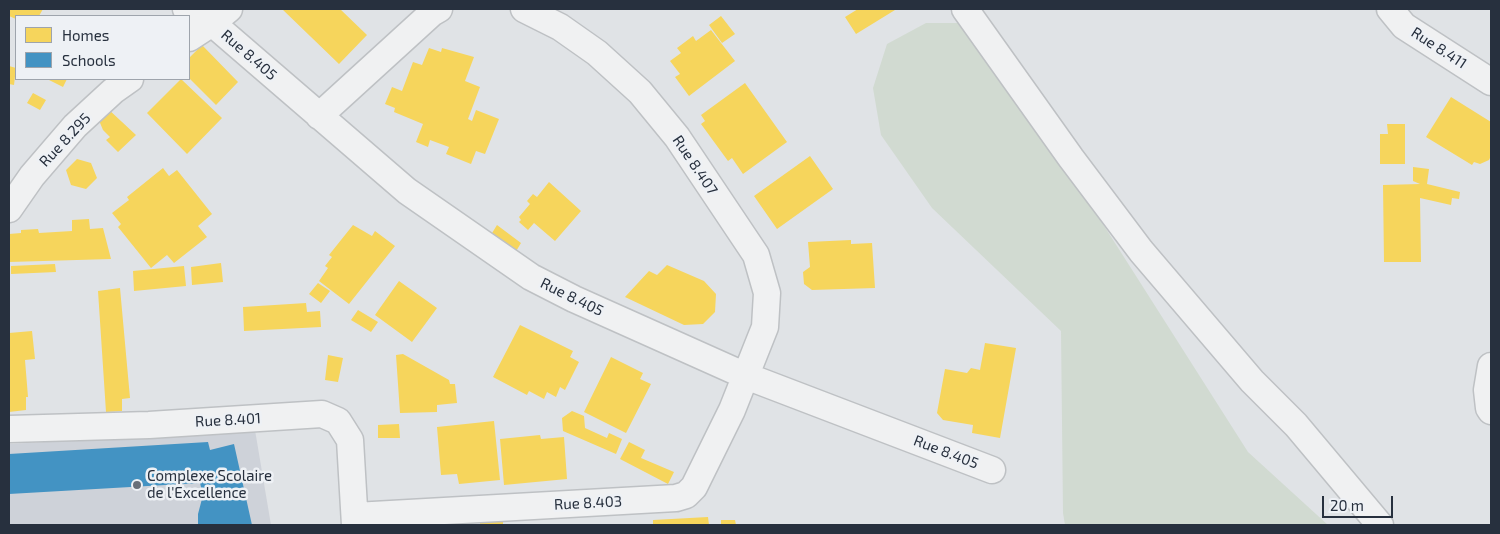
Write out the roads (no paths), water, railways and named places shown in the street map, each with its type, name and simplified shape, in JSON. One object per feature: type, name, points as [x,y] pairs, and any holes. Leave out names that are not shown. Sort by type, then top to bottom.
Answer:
[{"type":"street","name":"Rue 8.405","points":[[186,9],[221,16],[319,116],[407,191],[531,277],[746,376],[992,470]]},
{"type":"street","points":[[319,116],[432,13],[439,9]]},
{"type":"street","name":"Rue 8.407","points":[[524,9],[560,27],[598,54],[640,92],[677,137],[756,255],[767,293],[765,327],[746,376]]},
{"type":"street","points":[[965,9],[1071,158],[1141,251],[1252,381],[1296,424],[1380,525]]},
{"type":"street","name":"Rue 8.411","points":[[1390,9],[1404,26],[1491,82]]},
{"type":"street","points":[[190,37],[221,16]]},
{"type":"street","name":"Rue 8.295","points":[[9,209],[32,176],[74,126],[112,91],[128,80]]},
{"type":"street","points":[[1491,366],[1487,390],[1491,411]]},
{"type":"street","name":"Rue 8.403","points":[[355,521],[686,496],[694,487],[714,449],[746,376]]},
{"type":"street","name":"Rue 8.401","points":[[9,429],[149,425],[322,414],[338,421],[350,440],[355,521]]},
{"type":"place","name":"Complexe Scolaire de l'Excellence","points":[[137,485]]}]
